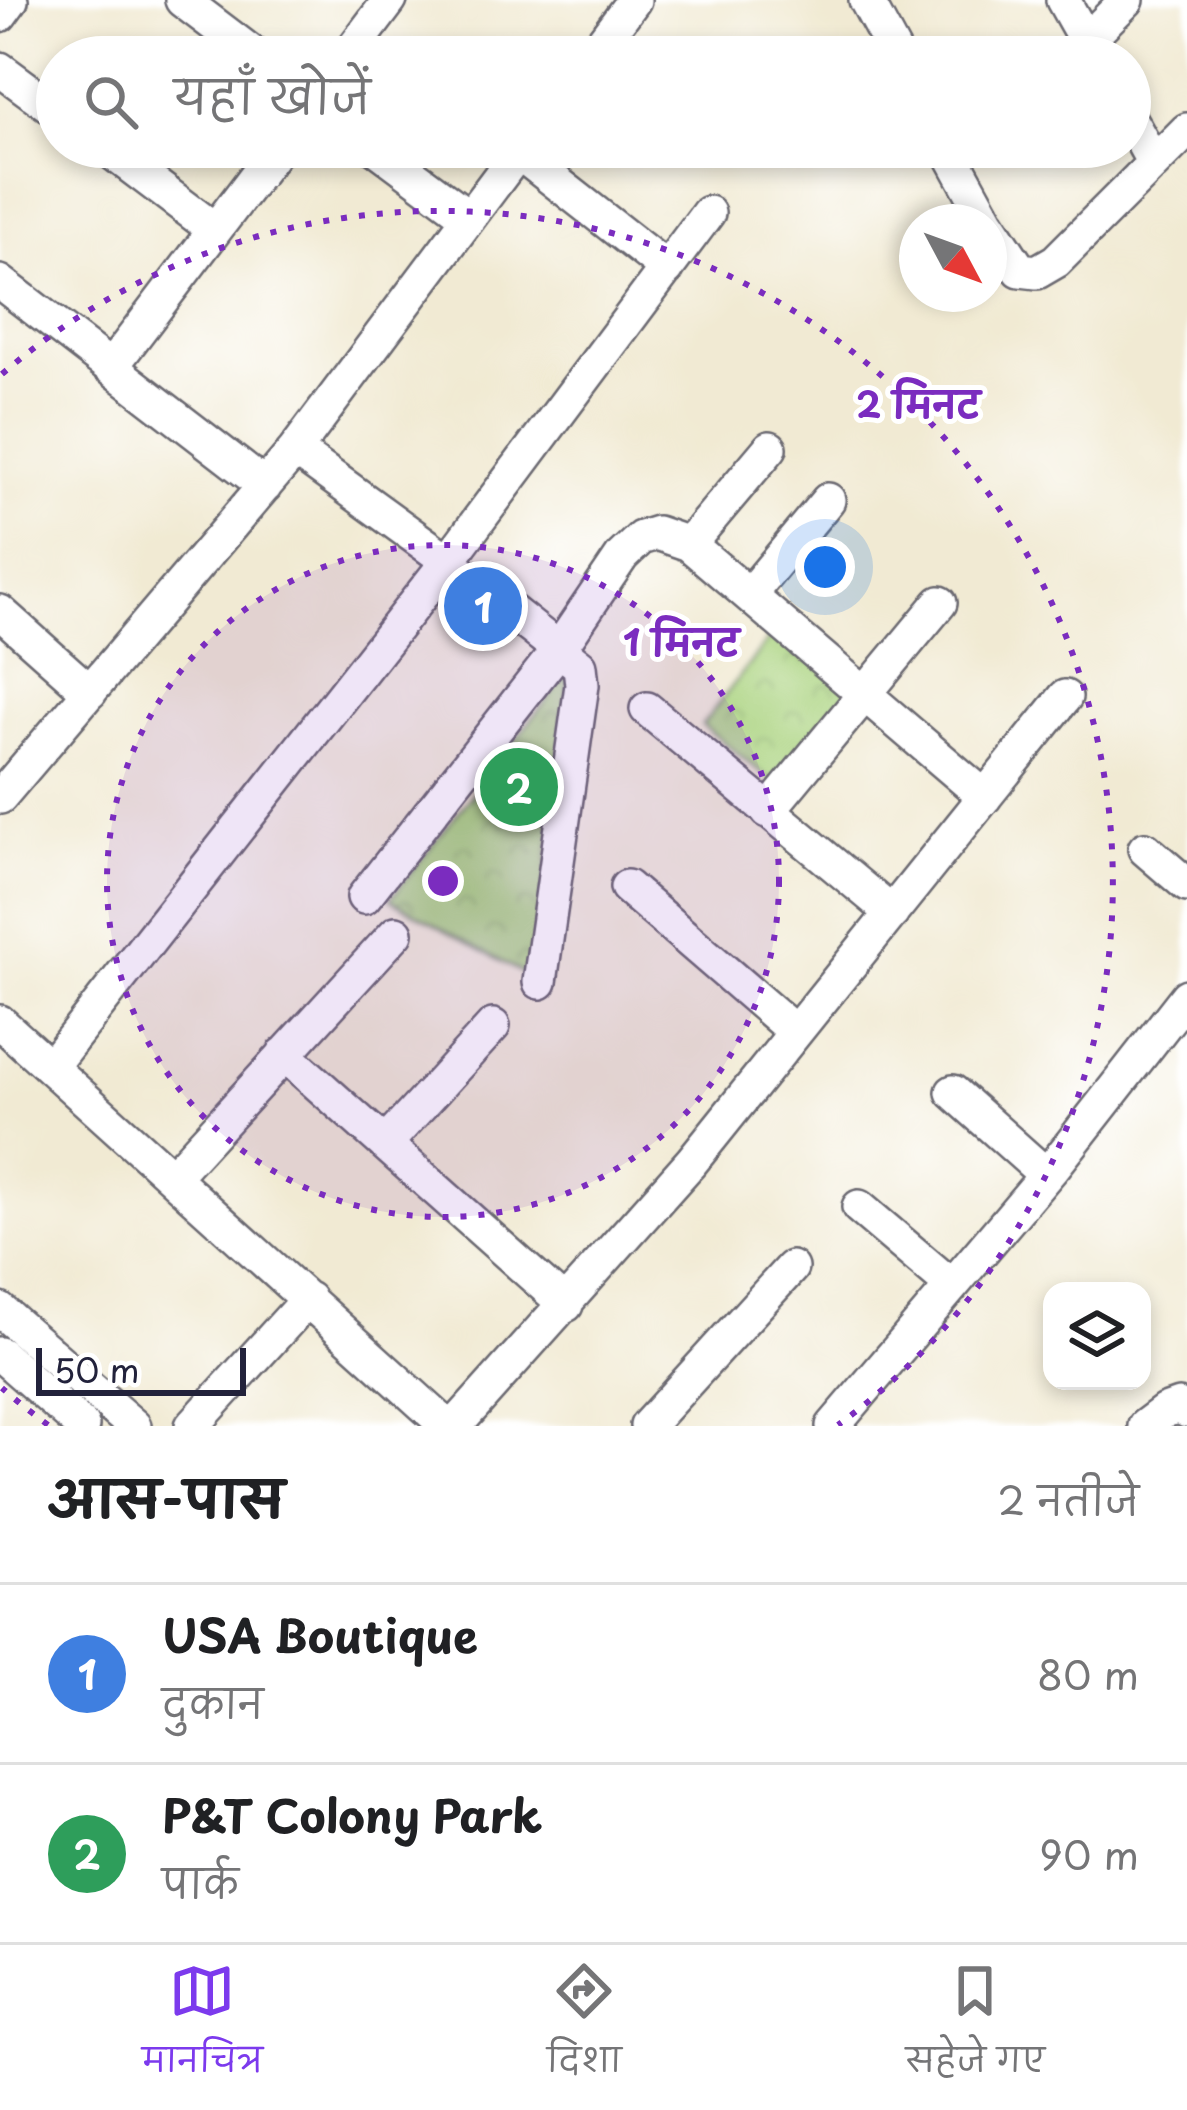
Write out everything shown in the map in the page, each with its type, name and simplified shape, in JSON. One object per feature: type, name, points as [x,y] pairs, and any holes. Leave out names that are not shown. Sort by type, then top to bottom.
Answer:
[{"type":"street","points":[[0,15],[11,0]]},
{"type":"street","points":[[363,36],[390,0]]},
{"type":"street","points":[[606,36],[634,0]]},
{"type":"street","points":[[866,0],[886,36]]},
{"type":"street","points":[[1063,0],[1083,36]]},
{"type":"street","points":[[1100,36],[1127,0]]},
{"type":"street","points":[[199,5],[234,36]]},
{"type":"street","points":[[0,69],[36,96]]},
{"type":"street","points":[[1151,166],[1187,130]]},
{"type":"street","points":[[1151,158],[1154,163]]},
{"type":"street","points":[[133,168],[215,230]]},
{"type":"street","points":[[110,367],[262,168]]},
{"type":"street","points":[[403,168],[469,217]]},
{"type":"street","points":[[1,793],[295,450],[506,168]]},
{"type":"street","points":[[542,168],[667,269]]},
{"type":"street","points":[[959,168],[978,204]]},
{"type":"street","points":[[1007,250],[1020,270],[1037,272],[1056,261],[1149,168]]},
{"type":"street","points":[[50,1067],[448,561],[708,214]]},
{"type":"street","points":[[0,282],[265,486]]},
{"type":"street","points":[[689,544],[770,448]]},
{"type":"street","points":[[295,450],[448,561],[580,666],[582,685],[540,982]]},
{"type":"street","points":[[749,595],[828,500]]},
{"type":"street","points":[[364,897],[559,650],[622,556],[640,538],[657,533],[689,544],[986,796]]},
{"type":"street","points":[[769,811],[940,603]]},
{"type":"street","points":[[0,612],[91,692]]},
{"type":"street","points":[[0,1022],[451,1426],[566,1305],[699,1152],[1065,698]]},
{"type":"street","points":[[647,709],[892,913]]},
{"type":"street","points":[[1145,849],[1187,885]]},
{"type":"street","points":[[627,887],[795,1032]]},
{"type":"street","points":[[173,1176],[396,933]]},
{"type":"street","points":[[833,1426],[1046,1175],[1187,996]]},
{"type":"street","points":[[385,1144],[493,1026]]},
{"type":"street","points":[[284,1054],[566,1305]]},
{"type":"street","points":[[952,1092],[1046,1175]]},
{"type":"street","points":[[859,1207],[952,1286]]},
{"type":"street","points":[[647,1426],[791,1268]]},
{"type":"street","points":[[192,1426],[308,1299]]},
{"type":"street","points":[[0,1310],[134,1426]]},
{"type":"street","points":[[0,1354],[82,1426]]},
{"type":"street","points":[[1145,1426],[1179,1406],[1187,1411]]},
{"type":"green space","points":[[782,622],[866,692],[784,791],[702,725]]},
{"type":"green space","points":[[570,670],[534,980],[390,899]]},
{"type":"place","name":"USA Boutique","points":[[483,606]]},
{"type":"place","name":"P&T Colony Park","points":[[519,787]]}]
